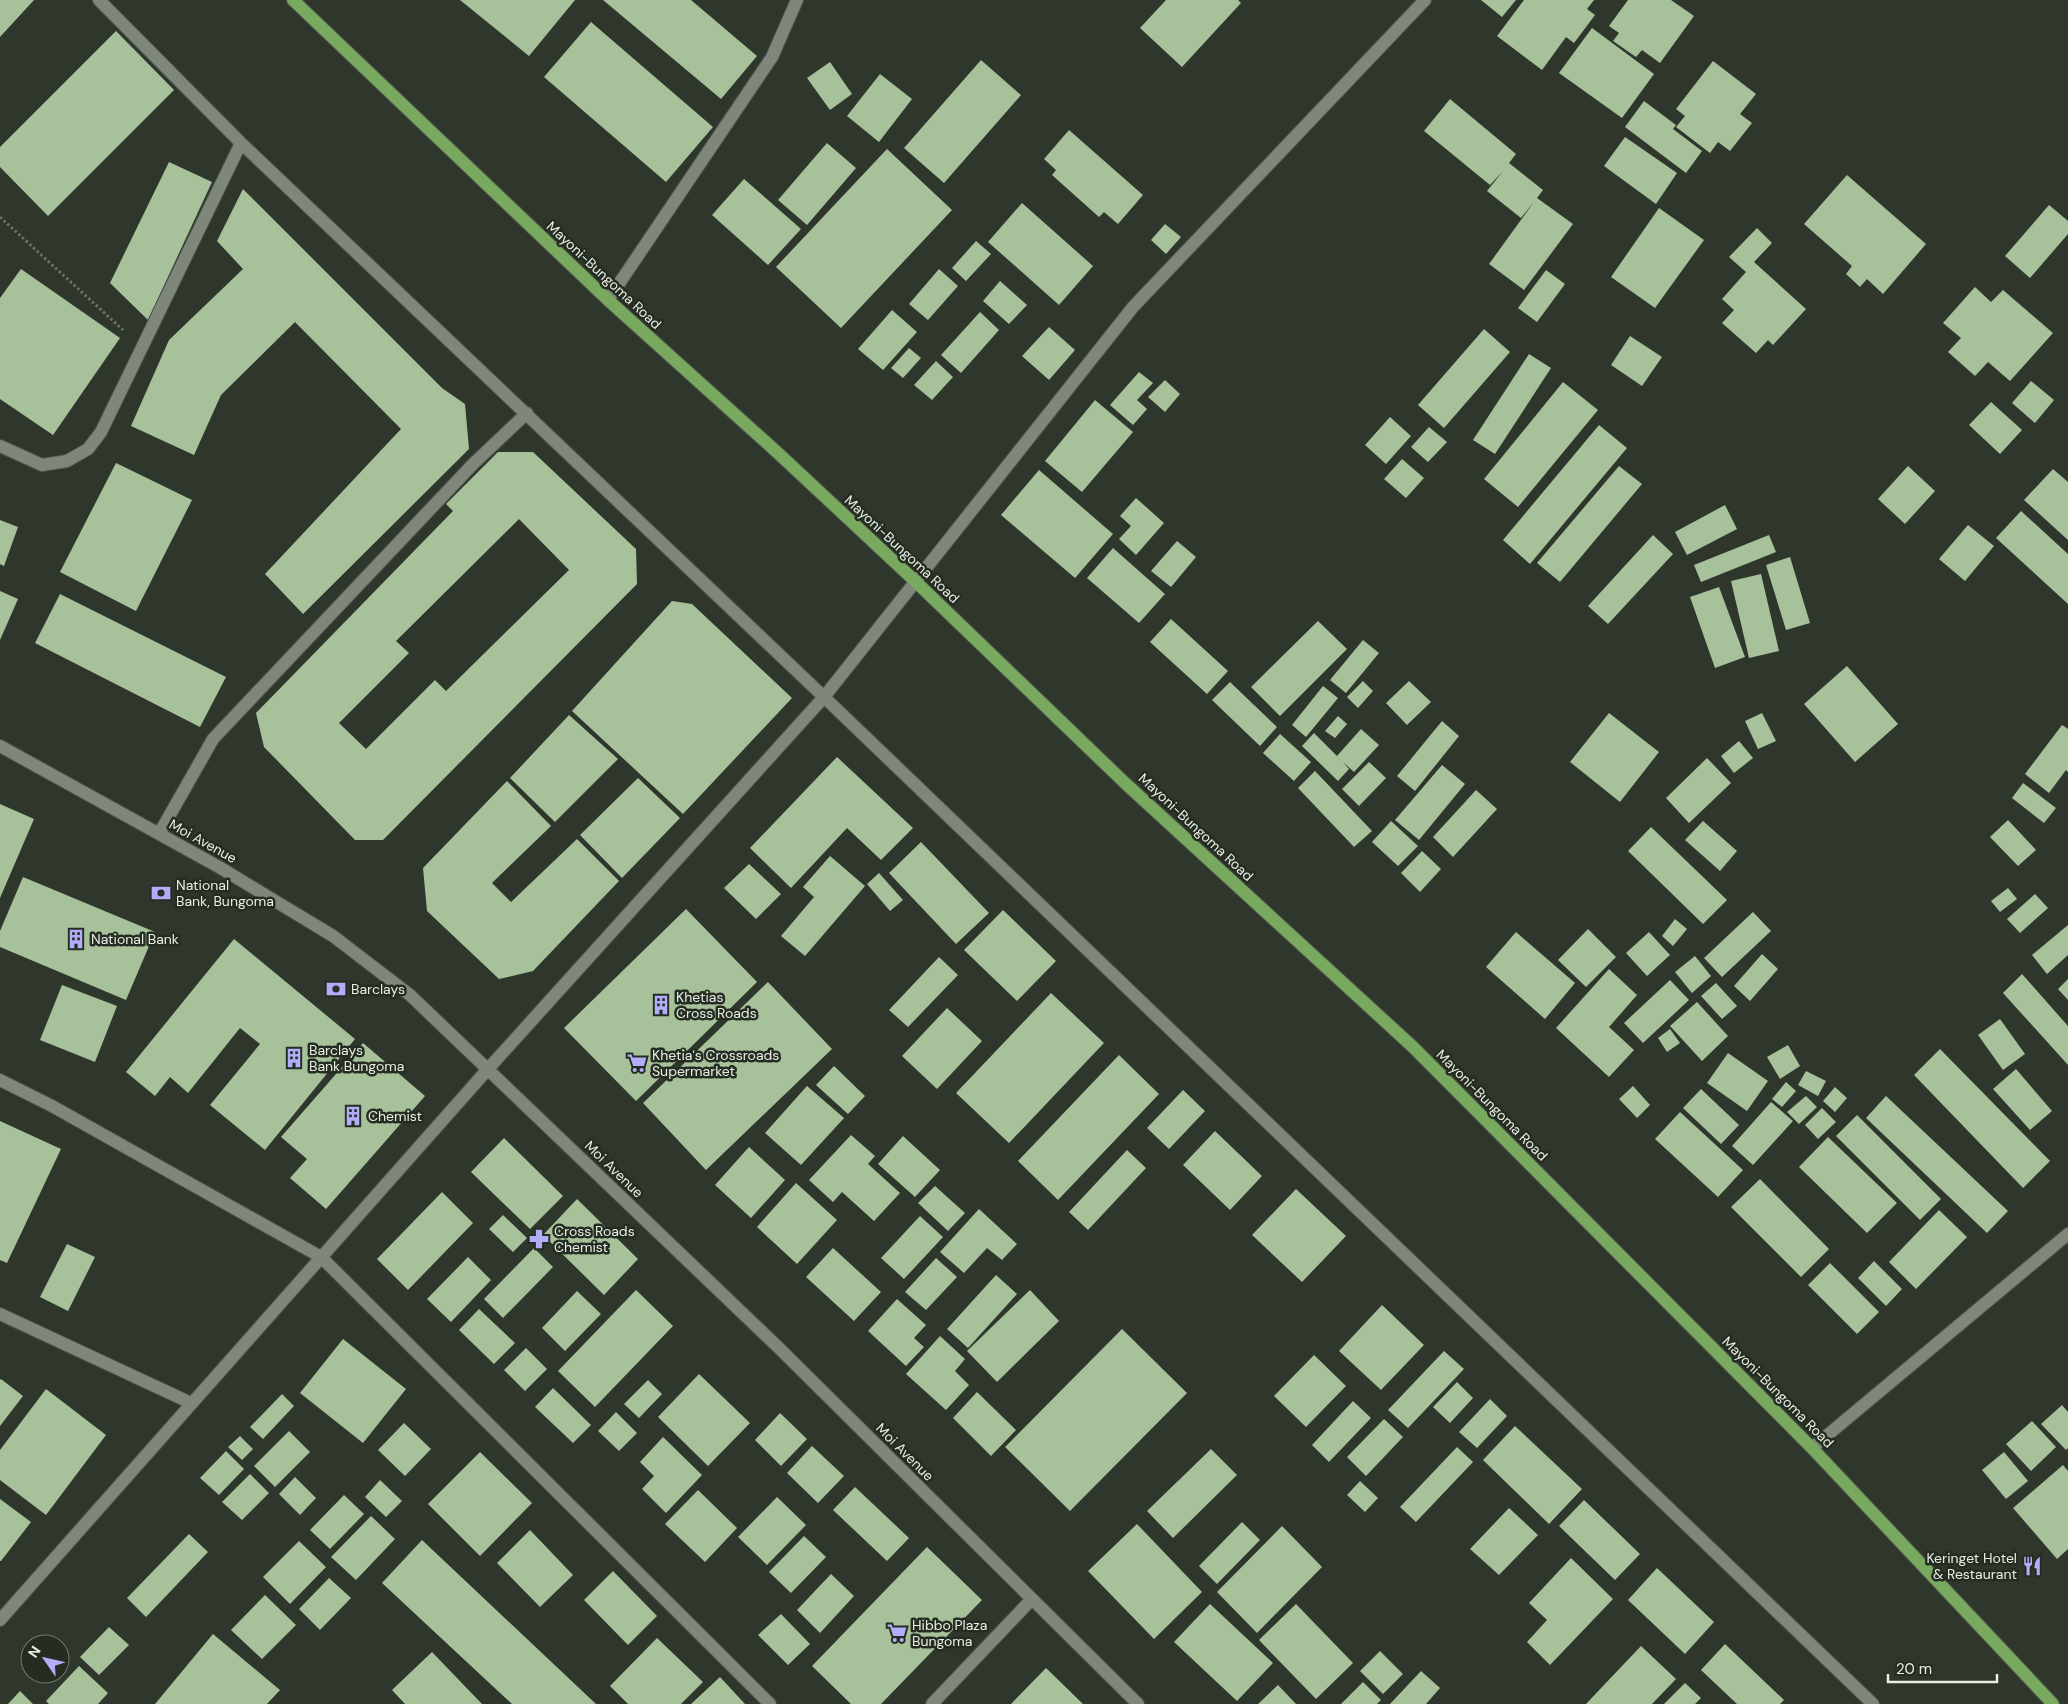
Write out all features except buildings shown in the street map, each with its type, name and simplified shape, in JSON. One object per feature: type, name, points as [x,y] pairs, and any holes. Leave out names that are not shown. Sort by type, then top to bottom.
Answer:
[{"type":"main road","name":"Mayoni-Bungoma Road","points":[[293,0],[608,300],[779,454],[915,581],[1125,783],[1413,1046],[1812,1448],[2053,1704]]},
{"type":"street","points":[[99,0],[241,143],[824,697],[1873,1704]]},
{"type":"street","points":[[608,300],[772,57],[797,0]]},
{"type":"street","points":[[0,1620],[488,1069],[824,697],[1133,307],[1425,0]]},
{"type":"street","points":[[0,446],[42,465],[67,461],[88,449],[101,432],[241,143]]},
{"type":"street","points":[[159,834],[213,739],[467,471],[527,413]]},
{"type":"street","name":"Moi Avenue","points":[[0,746],[220,867],[334,936],[410,995],[780,1349],[1138,1704]]},
{"type":"street","points":[[0,1080],[52,1106],[321,1257],[770,1704]]},
{"type":"street","points":[[1812,1448],[2068,1234]]},
{"type":"street","points":[[0,1314],[191,1403]]},
{"type":"street","points":[[932,1704],[1032,1599]]},
{"type":"path","points":[[0,217],[142,348]]},
{"type":"place","name":"National Bank, Bungoma","points":[[161,893]]},
{"type":"place","name":"National Bank","points":[[76,939]]},
{"type":"place","name":"Barclays","points":[[336,989]]},
{"type":"place","name":"Khetias Cross Roads","points":[[661,1005]]},
{"type":"place","name":"Barclays Bank Bungoma","points":[[294,1058]]},
{"type":"place","name":"Khetia's Crossroads Supermarket","points":[[637,1063]]},
{"type":"place","name":"Chemist","points":[[353,1116]]},
{"type":"place","name":"Cross Roads Chemist","points":[[539,1239]]},
{"type":"place","name":"Keringet Hotel & Restaurant","points":[[2032,1566]]},
{"type":"place","name":"Hibbo Plaza Bungoma","points":[[897,1633]]}]
